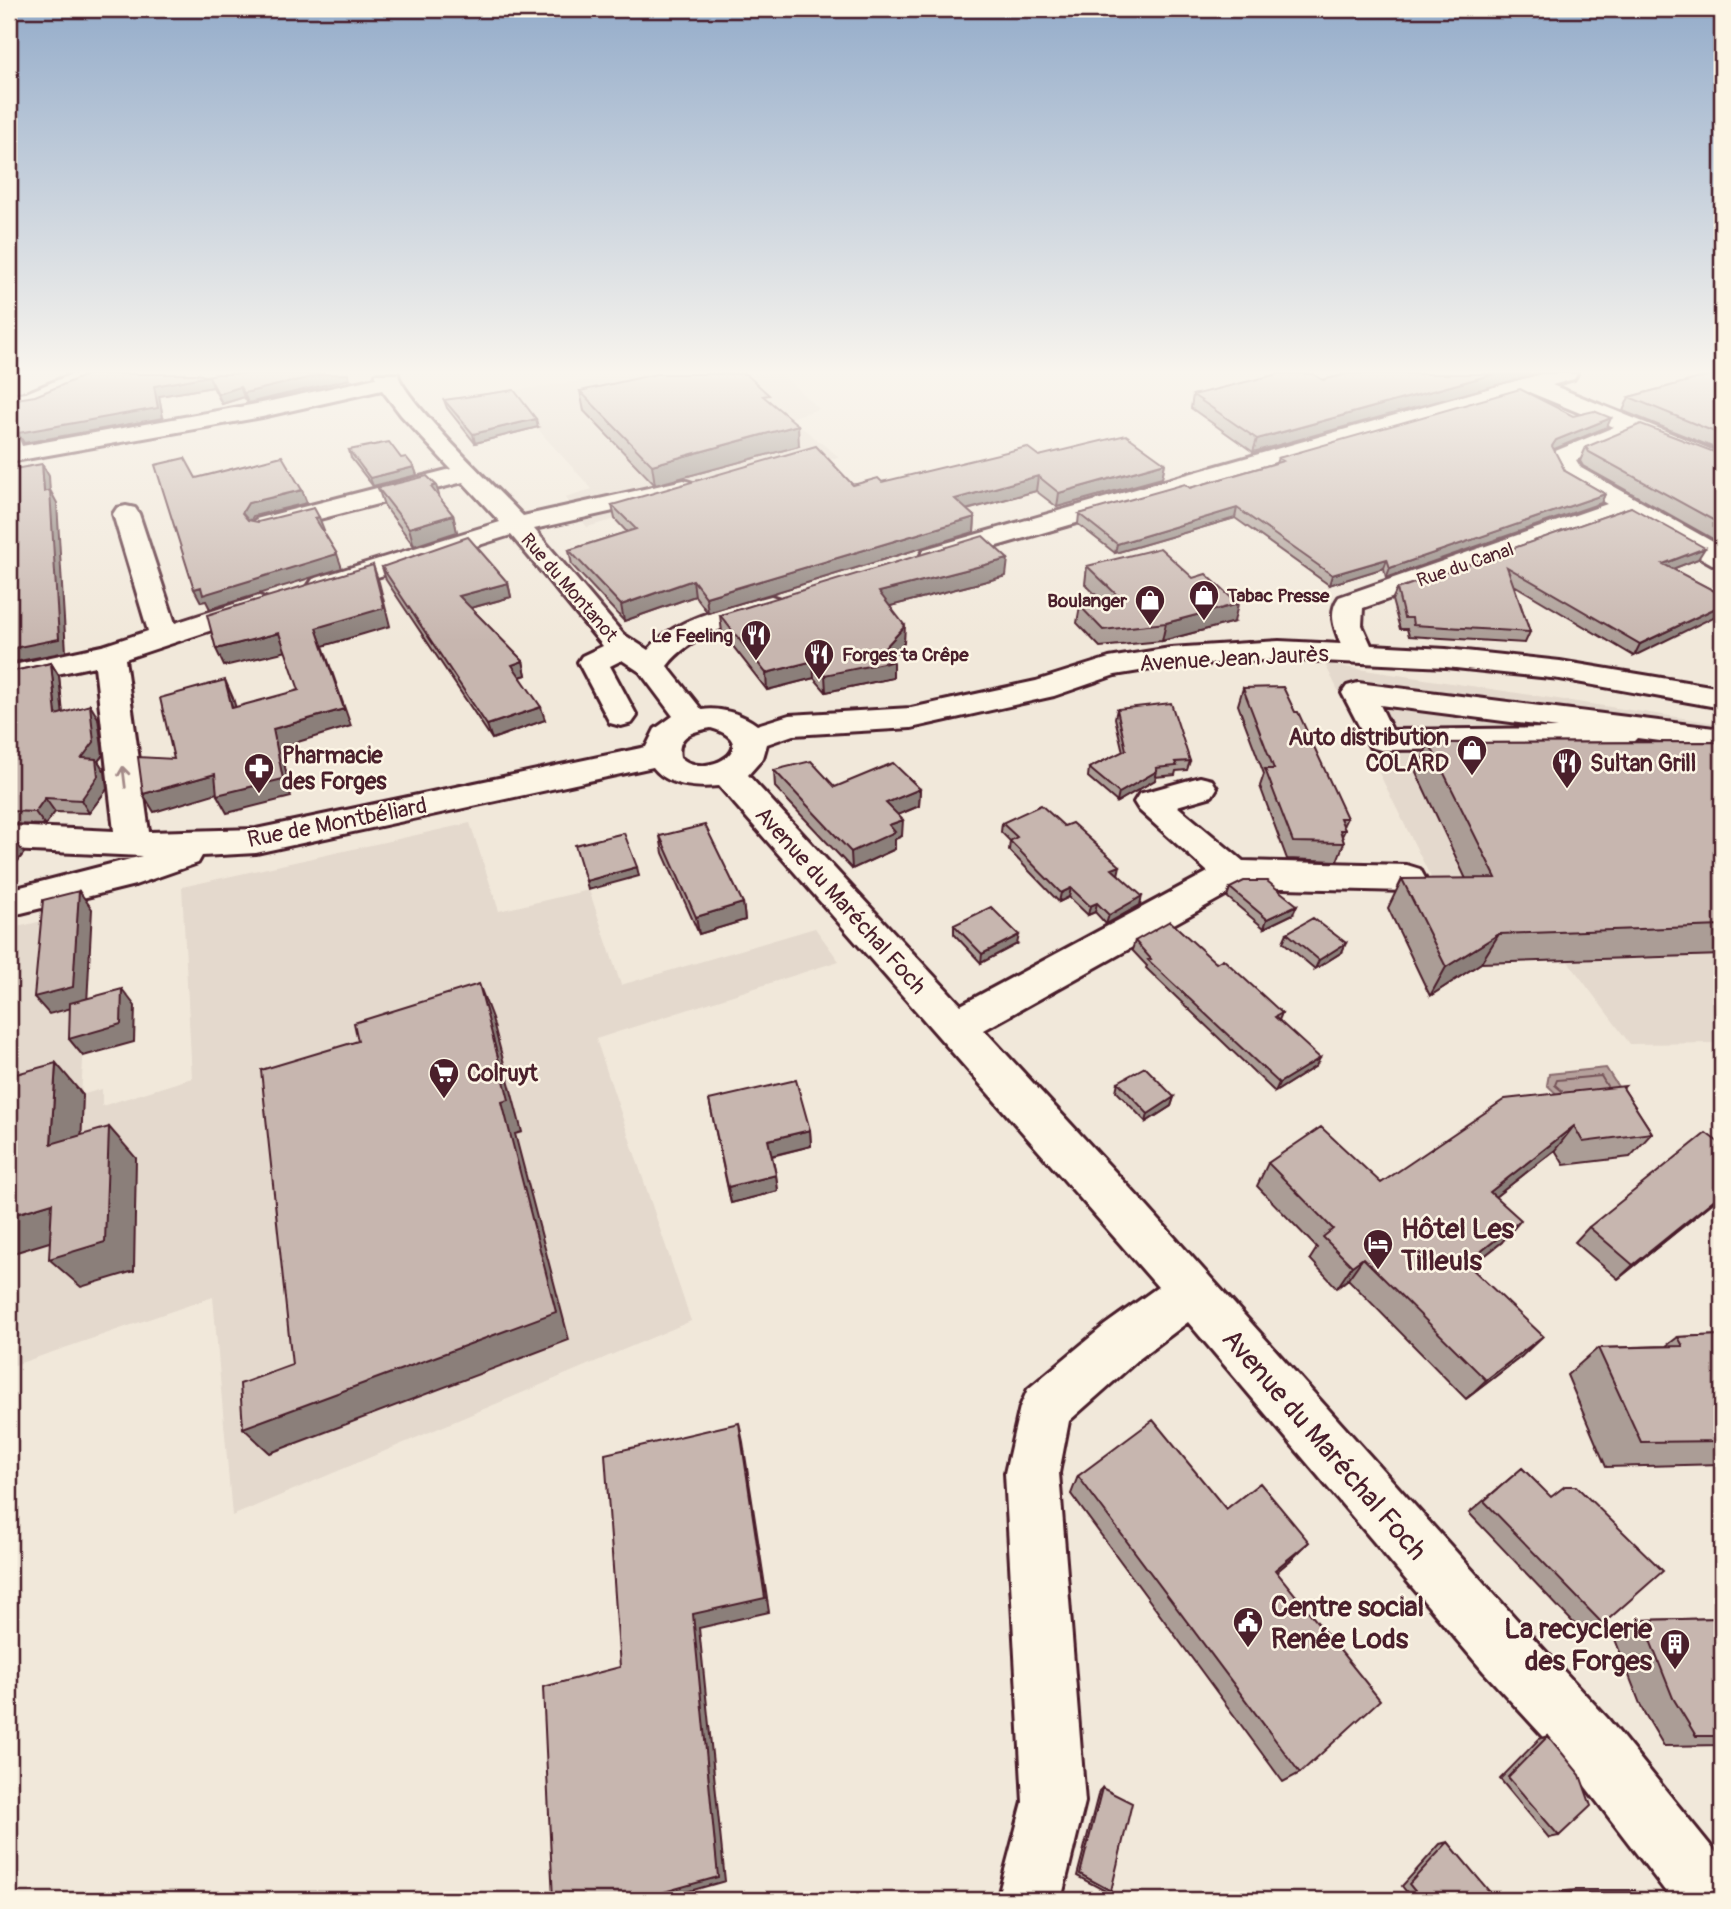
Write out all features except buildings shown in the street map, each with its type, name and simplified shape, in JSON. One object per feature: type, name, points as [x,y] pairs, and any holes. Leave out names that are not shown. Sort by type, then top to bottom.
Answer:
[{"type":"street","name":"Rue du Montanot","points":[[458,463],[517,525],[613,640],[651,666],[693,720]]},
{"type":"street","points":[[909,563],[1256,463]]},
{"type":"street","points":[[1565,463],[1571,473],[1722,558]]},
{"type":"street","points":[[263,525],[467,473]]},
{"type":"street","points":[[9,675],[109,654],[517,525],[706,482]]},
{"type":"street","name":"Rue du Canal","points":[[1359,652],[1347,625],[1349,603],[1628,505]]},
{"type":"street","points":[[126,514],[164,635]]},
{"type":"street","points":[[651,666],[658,655],[690,630],[793,598]]},
{"type":"street","points":[[621,716],[593,662],[624,648]]},
{"type":"street","name":"Avenue Jean Jaurès","points":[[739,755],[789,725],[911,718],[1043,690],[1109,667],[1184,656],[1279,650],[1446,658],[1560,670],[1722,698]]},
{"type":"street","points":[[109,654],[133,844]]},
{"type":"street","points":[[1630,727],[1619,738],[1381,740],[1358,693],[1630,727],[1722,739]]},
{"type":"street","points":[[712,718],[729,721],[743,728],[739,755],[699,777],[674,770],[661,755],[662,744],[668,734],[693,720],[712,718]]},
{"type":"street","name":"Rue de Montbéliard","points":[[9,838],[210,845],[302,833],[661,755]]},
{"type":"street","name":"Avenue du Maréchal Foch","points":[[739,755],[957,1026],[1505,1651],[1587,1740],[1713,1900]]},
{"type":"street","points":[[1200,788],[1151,802],[1234,874]]},
{"type":"street","points":[[9,903],[135,872],[210,845]]},
{"type":"street","points":[[957,1026],[1234,874],[1407,878]]},
{"type":"street","points":[[1029,1900],[1054,1802],[1032,1473],[1046,1407],[1122,1342],[1191,1292]]},
{"type":"shaded area","points":[[568,463],[817,463],[587,527],[565,497],[592,489]]},
{"type":"shaded area","points":[[1325,664],[1722,724],[1722,1043],[1630,1044],[1543,928],[1455,926]]},
{"type":"shaded area","points":[[470,823],[499,911],[589,890],[621,985],[815,928],[839,961],[596,1039],[691,1321],[232,1516],[213,1297],[9,1367],[9,929],[92,909],[81,1095],[102,1089],[102,1106],[192,1078],[182,887]]},
{"type":"water","points":[[1606,1068],[1622,1093],[1564,1101],[1547,1085],[1549,1074]]},
{"type":"place","name":"Tabac Presse","points":[[1204,622]]},
{"type":"place","name":"Boulanger","points":[[1150,627]]},
{"type":"place","name":"Le Feeling","points":[[756,662]]},
{"type":"place","name":"Forges ta Crêpe","points":[[819,681]]},
{"type":"place","name":"Auto distribution COLARD","points":[[1472,777]]},
{"type":"place","name":"Sultan Grill","points":[[1567,790]]},
{"type":"place","name":"Pharmacie des Forges","points":[[259,795]]},
{"type":"place","name":"Colruyt","points":[[444,1100]]},
{"type":"place","name":"Hôtel Les Tilleuls","points":[[1378,1271]]},
{"type":"place","name":"Centre social Renée Lods","points":[[1248,1649]]},
{"type":"place","name":"La recyclerie des Forges","points":[[1675,1671]]}]
